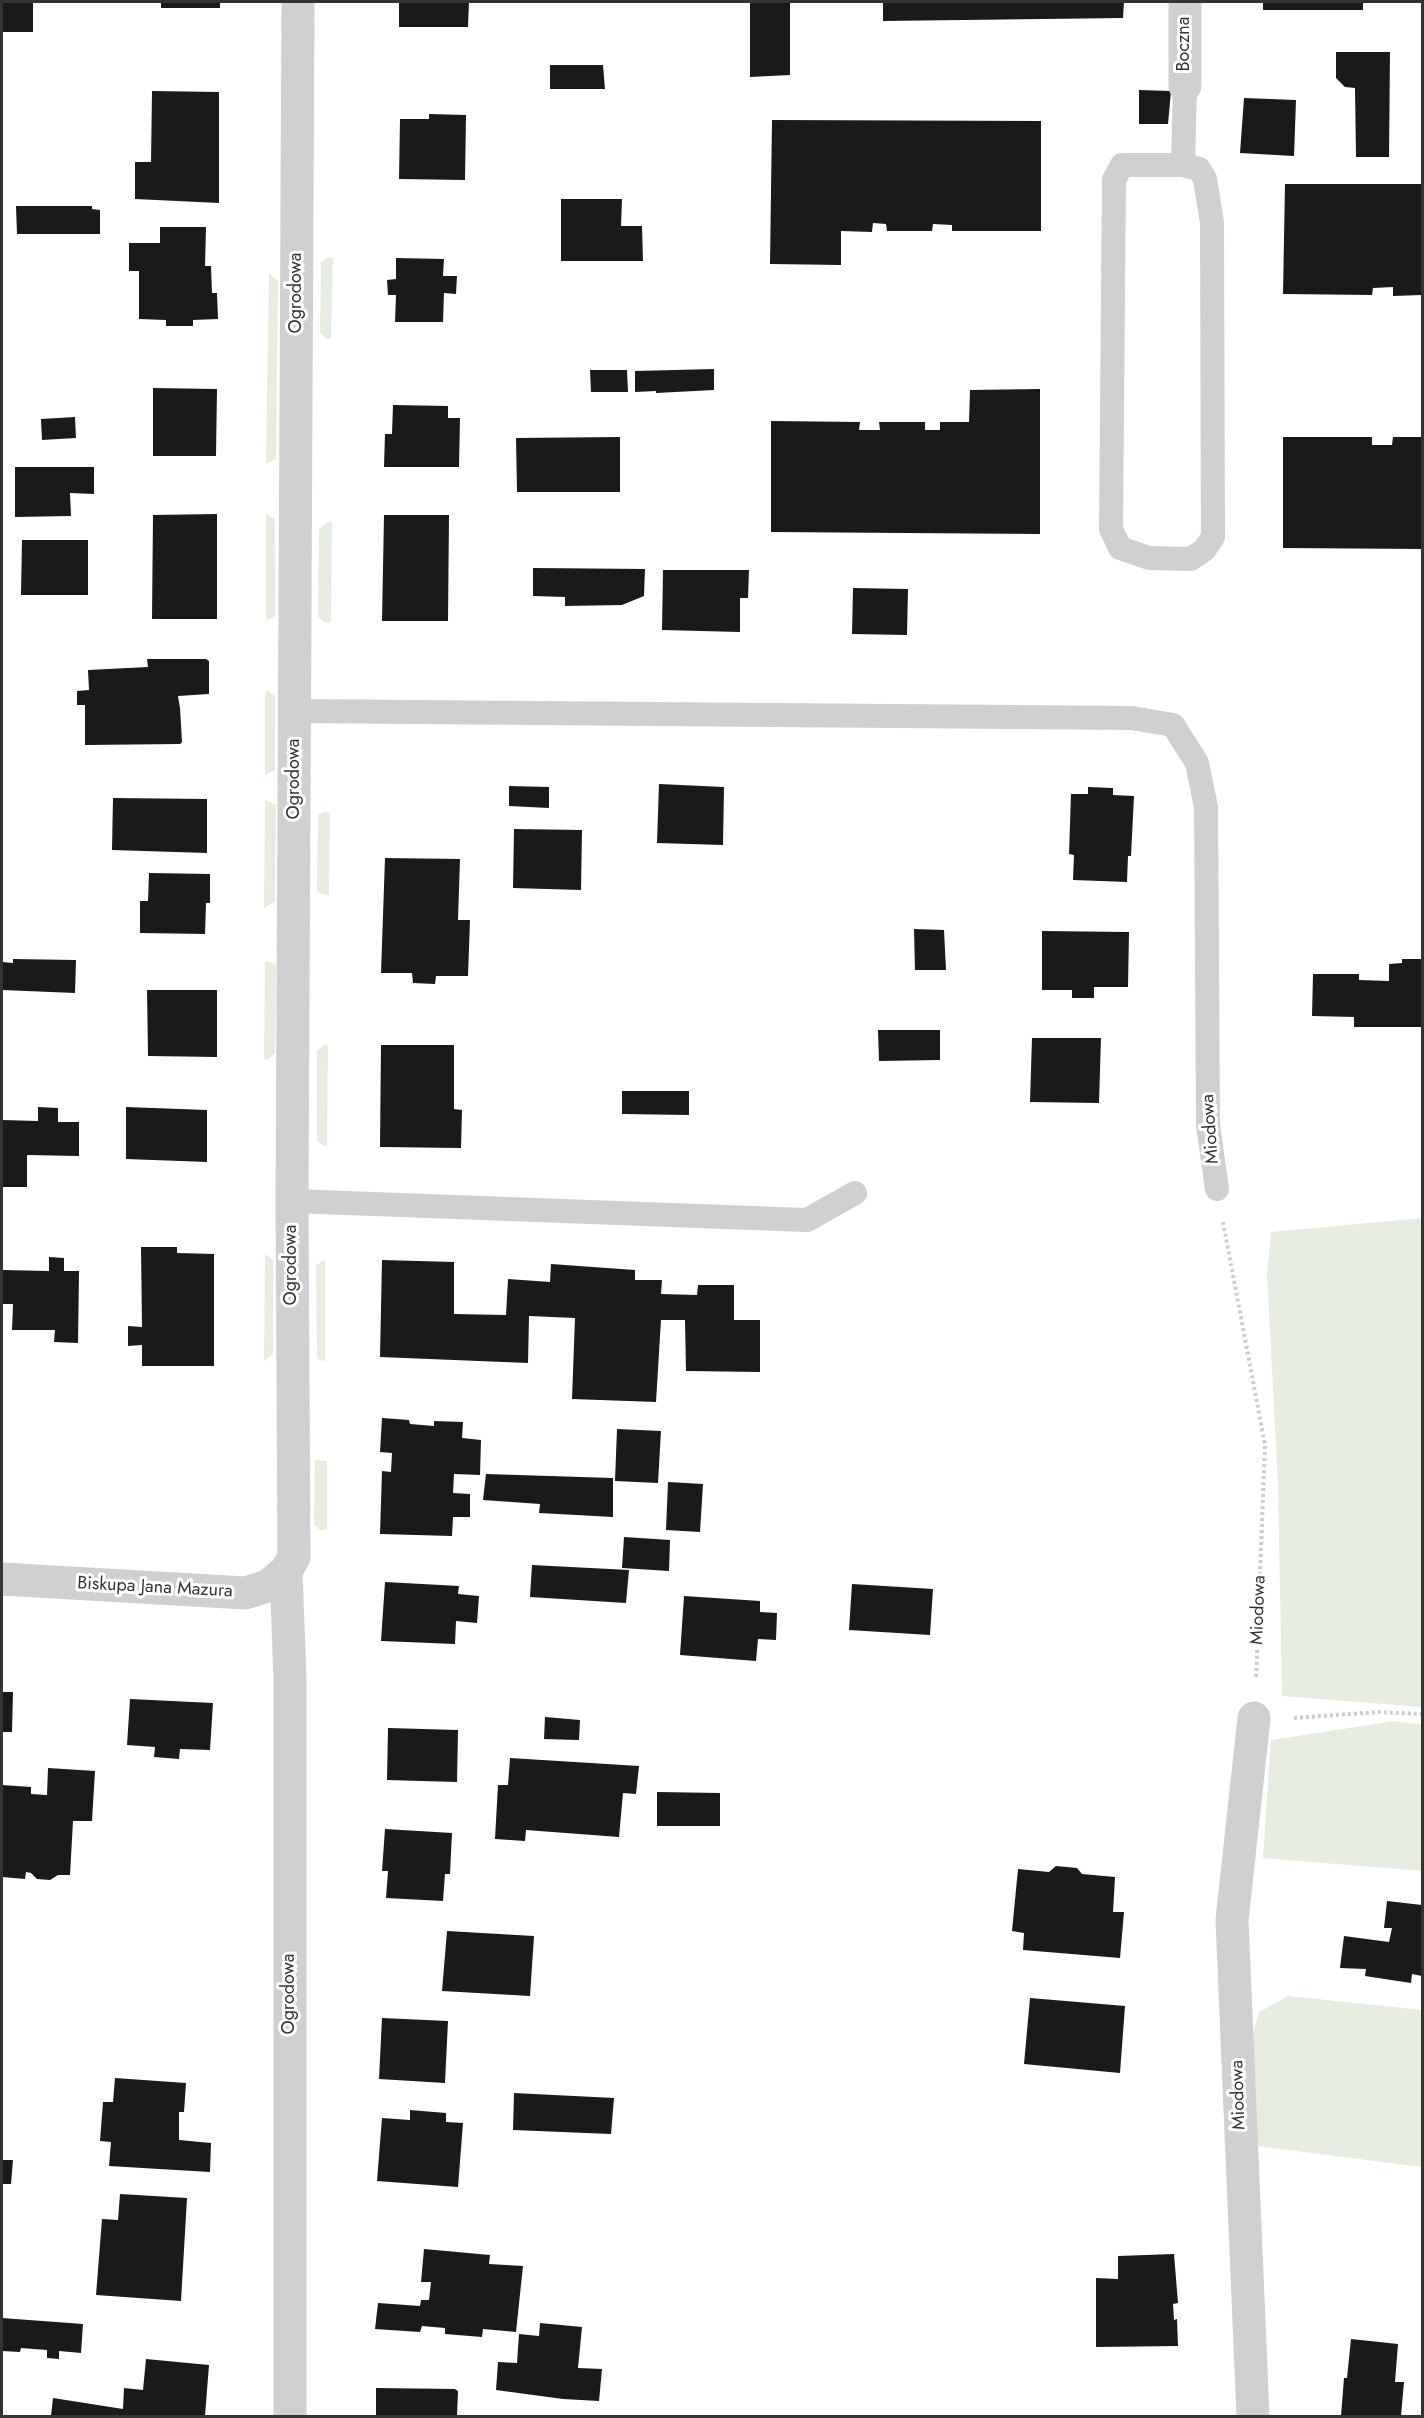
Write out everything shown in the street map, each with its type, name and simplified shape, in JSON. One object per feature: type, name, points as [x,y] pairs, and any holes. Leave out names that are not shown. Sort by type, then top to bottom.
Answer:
[{"type":"street","name":"Ogrodowa","points":[[290,2416],[290,1564],[298,2]]},
{"type":"street","name":"Boczna","points":[[1185,2],[1185,86]]},
{"type":"street","name":"Biskupa Jana Mazura","points":[[2,1579],[244,1593],[268,1586],[290,1564]]},
{"type":"street","name":"Miodowa","points":[[1252,2416],[1232,1920],[1254,1718]]},
{"type":"lane","points":[[1183,165],[1185,86]]},
{"type":"lane","points":[[1122,165],[1183,165],[1199,169],[1205,179],[1212,223],[1213,537],[1204,550],[1191,559],[1149,558],[1120,548],[1111,529],[1114,180],[1122,165]]},
{"type":"lane","name":"Miodowa","points":[[295,711],[1132,718],[1173,725],[1197,763],[1206,807],[1208,1125],[1217,1189]]},
{"type":"lane","points":[[292,1201],[807,1220],[855,1194]]},
{"type":"path","name":"Miodowa","points":[[1217,1189],[1264,1445],[1254,1718]]},
{"type":"path","points":[[1254,1718],[1303,1718],[1378,1712],[1422,1714]]},
{"type":"shaded area","points":[[328,257],[333,258],[331,339],[326,339],[320,332],[321,262]]},
{"type":"shaded area","points":[[269,273],[278,281],[276,459],[266,464]]},
{"type":"shaded area","points":[[266,514],[275,519],[275,616],[266,621]]},
{"type":"shaded area","points":[[327,522],[332,522],[331,622],[325,623],[318,616],[319,530]]},
{"type":"shaded area","points":[[268,690],[275,697],[275,770],[265,775],[265,692]]},
{"type":"shaded area","points":[[265,800],[276,805],[275,902],[264,908]]},
{"type":"shaded area","points":[[324,812],[330,813],[329,895],[321,894],[317,890],[318,815]]},
{"type":"shaded area","points":[[265,962],[276,965],[275,1053],[268,1060],[264,1059]]},
{"type":"shaded area","points":[[324,1045],[328,1045],[327,1146],[317,1141],[317,1051]]},
{"type":"shaded area","points":[[1422,1218],[1422,1707],[1282,1696],[1278,1483],[1267,1275],[1271,1232]]},
{"type":"shaded area","points":[[265,1254],[273,1260],[273,1354],[264,1361]]},
{"type":"shaded area","points":[[323,1260],[325,1261],[325,1361],[319,1360],[317,1356],[316,1266]]},
{"type":"shaded area","points":[[315,1460],[327,1461],[327,1529],[320,1530],[314,1524]]},
{"type":"shaded area","points":[[1394,1721],[1422,1725],[1422,1871],[1263,1858],[1271,1740]]},
{"type":"shaded area","points":[[1288,1996],[1422,2010],[1422,2167],[1249,2145],[1247,2054],[1259,2012]]},
{"type":"building","points":[[2,2],[33,2],[33,32],[2,32]]},
{"type":"building","points":[[161,2],[220,2],[220,8],[161,8]]},
{"type":"building","points":[[399,2],[469,2],[468,27],[399,27]]},
{"type":"building","points":[[750,2],[790,2],[790,75],[750,77]]},
{"type":"building","points":[[883,2],[1124,2],[1123,18],[883,21]]},
{"type":"building","points":[[1263,2],[1363,2],[1363,10],[1263,10]]},
{"type":"building","points":[[1336,52],[1390,52],[1389,157],[1356,157],[1355,88],[1345,87],[1336,78]]},
{"type":"building","points":[[550,65],[603,65],[605,89],[550,89]]},
{"type":"building","points":[[1139,90],[1171,91],[1168,124],[1139,124]]},
{"type":"building","points":[[152,91],[219,92],[219,203],[135,199],[135,162],[151,162]]},
{"type":"building","points":[[1244,98],[1296,100],[1294,156],[1240,153]]},
{"type":"building","points":[[429,114],[466,115],[465,180],[399,179],[400,119],[429,119]]},
{"type":"building","points":[[772,120],[1041,121],[1041,231],[952,231],[952,225],[933,224],[932,231],[887,231],[886,224],[873,223],[872,232],[841,231],[841,265],[770,264]]},
{"type":"building","points":[[1285,184],[1422,184],[1422,295],[1393,296],[1393,287],[1373,288],[1372,295],[1283,294]]},
{"type":"building","points":[[561,199],[622,199],[621,226],[642,226],[643,261],[561,261]]},
{"type":"building","points":[[16,206],[92,206],[92,209],[100,210],[100,234],[17,234]]},
{"type":"building","points":[[160,227],[206,227],[205,266],[211,266],[212,293],[217,293],[218,319],[193,320],[193,326],[166,326],[166,320],[139,319],[139,271],[129,271],[129,243],[160,243]]},
{"type":"building","points":[[396,258],[444,259],[443,276],[457,276],[456,294],[444,293],[443,322],[395,322],[396,295],[388,295],[387,280],[396,279]]},
{"type":"building","points":[[714,369],[714,390],[635,392],[635,371]]},
{"type":"building","points":[[590,370],[627,370],[628,392],[591,392]]},
{"type":"building","points":[[153,388],[217,389],[216,456],[153,456]]},
{"type":"building","points":[[1040,389],[1040,534],[771,532],[771,421],[860,422],[859,430],[880,430],[879,422],[925,422],[925,430],[940,430],[940,422],[969,422],[970,390]]},
{"type":"building","points":[[393,405],[448,406],[448,418],[460,418],[459,467],[384,467],[385,434],[392,434]]},
{"type":"building","points":[[75,417],[76,438],[42,440],[41,419]]},
{"type":"building","points":[[620,437],[620,492],[517,492],[516,438]]},
{"type":"building","points":[[1283,437],[1372,437],[1372,445],[1392,445],[1393,437],[1422,437],[1422,549],[1283,548]]},
{"type":"building","points":[[15,467],[94,467],[94,494],[70,493],[71,516],[15,517]]},
{"type":"building","points":[[217,514],[217,619],[152,619],[153,515]]},
{"type":"building","points":[[384,515],[449,515],[448,621],[382,621]]},
{"type":"building","points":[[22,540],[88,540],[88,595],[21,595]]},
{"type":"building","points":[[533,568],[645,569],[644,596],[622,605],[565,606],[565,597],[533,596]]},
{"type":"building","points":[[663,570],[749,570],[748,598],[740,598],[740,632],[662,630]]},
{"type":"building","points":[[853,588],[908,589],[907,635],[852,634]]},
{"type":"building","points":[[147,659],[206,659],[209,661],[209,694],[178,696],[182,742],[180,744],[85,745],[85,705],[77,705],[77,691],[89,690],[88,670],[148,667]]},
{"type":"building","points":[[659,784],[724,787],[723,845],[657,843]]},
{"type":"building","points":[[509,786],[549,787],[549,808],[509,806]]},
{"type":"building","points":[[1088,787],[1113,788],[1113,795],[1134,796],[1131,856],[1128,856],[1127,882],[1073,880],[1074,855],[1069,854],[1071,794],[1088,794]]},
{"type":"building","points":[[113,798],[207,799],[207,853],[112,850]]},
{"type":"building","points":[[514,829],[582,830],[581,890],[513,888]]},
{"type":"building","points":[[385,858],[460,859],[458,920],[470,920],[468,976],[436,976],[435,984],[413,983],[412,973],[381,973]]},
{"type":"building","points":[[149,873],[210,874],[210,903],[206,903],[205,934],[140,933],[140,901],[148,901]]},
{"type":"building","points":[[914,929],[944,930],[946,970],[915,970]]},
{"type":"building","points":[[1042,931],[1129,932],[1128,987],[1094,987],[1094,998],[1072,998],[1072,990],[1042,990]]},
{"type":"building","points":[[13,959],[76,960],[75,993],[2,990],[2,962],[13,963]]},
{"type":"building","points":[[1402,959],[1422,959],[1422,1027],[1354,1027],[1354,1017],[1312,1016],[1313,974],[1359,974],[1359,980],[1389,981],[1389,964],[1402,963]]},
{"type":"building","points":[[147,990],[217,990],[217,1057],[148,1056]]},
{"type":"building","points":[[878,1030],[940,1030],[940,1060],[879,1061]]},
{"type":"building","points":[[1032,1038],[1101,1038],[1099,1103],[1030,1102]]},
{"type":"building","points":[[381,1045],[454,1045],[454,1109],[462,1110],[461,1148],[380,1147]]},
{"type":"building","points":[[622,1091],[689,1091],[689,1115],[622,1114]]},
{"type":"building","points":[[38,1107],[58,1108],[58,1122],[79,1122],[79,1156],[27,1155],[27,1187],[2,1187],[2,1120],[38,1121]]},
{"type":"building","points":[[126,1107],[207,1110],[207,1162],[126,1159]]},
{"type":"building","points":[[141,1247],[177,1247],[177,1253],[214,1254],[214,1366],[142,1366],[142,1345],[128,1346],[128,1326],[142,1327]]},
{"type":"building","points":[[49,1257],[64,1258],[64,1271],[79,1271],[78,1343],[54,1342],[55,1330],[12,1330],[13,1304],[2,1304],[2,1270],[49,1271]]},
{"type":"building","points":[[382,1260],[454,1262],[454,1314],[506,1315],[508,1279],[550,1282],[551,1264],[635,1270],[635,1280],[662,1280],[661,1294],[697,1295],[698,1285],[734,1285],[734,1320],[760,1320],[760,1372],[686,1371],[685,1320],[661,1320],[656,1402],[572,1399],[575,1318],[529,1316],[528,1363],[380,1357]]},
{"type":"building","points":[[382,1418],[409,1420],[410,1424],[434,1426],[434,1421],[463,1422],[462,1438],[481,1440],[480,1475],[454,1474],[453,1493],[470,1494],[470,1517],[453,1517],[452,1536],[380,1534],[382,1471],[391,1472],[392,1453],[380,1452]]},
{"type":"building","points":[[617,1429],[661,1431],[658,1483],[615,1481]]},
{"type":"building","points":[[486,1474],[613,1478],[613,1517],[539,1513],[540,1504],[483,1500]]},
{"type":"building","points":[[668,1482],[703,1484],[700,1532],[666,1530]]},
{"type":"building","points":[[624,1537],[670,1540],[669,1571],[622,1568]]},
{"type":"building","points":[[532,1565],[629,1570],[626,1603],[530,1597]]},
{"type":"building","points":[[385,1582],[459,1586],[458,1594],[479,1596],[477,1623],[456,1621],[455,1644],[381,1641]]},
{"type":"building","points":[[852,1584],[933,1589],[930,1635],[849,1630]]},
{"type":"building","points":[[684,1596],[760,1601],[760,1612],[777,1613],[776,1640],[758,1639],[756,1661],[680,1655]]},
{"type":"building","points":[[2,1692],[13,1692],[12,1732],[2,1732]]},
{"type":"building","points":[[130,1699],[213,1703],[210,1750],[180,1749],[179,1759],[154,1757],[155,1747],[127,1745]]},
{"type":"building","points":[[545,1717],[580,1720],[579,1740],[544,1739]]},
{"type":"building","points":[[388,1728],[458,1730],[457,1782],[387,1780]]},
{"type":"building","points":[[510,1758],[639,1766],[636,1794],[623,1793],[619,1837],[526,1830],[525,1841],[495,1839],[498,1785],[508,1785]]},
{"type":"building","points":[[48,1768],[95,1771],[92,1821],[73,1821],[70,1875],[58,1875],[50,1880],[37,1879],[31,1873],[26,1872],[25,1879],[2,1877],[2,1785],[31,1787],[31,1794],[47,1795]]},
{"type":"building","points":[[657,1792],[720,1793],[720,1826],[657,1826]]},
{"type":"building","points":[[385,1829],[452,1833],[450,1874],[445,1874],[443,1901],[386,1898],[388,1871],[382,1871]]},
{"type":"building","points":[[1056,1866],[1077,1868],[1082,1874],[1115,1877],[1113,1912],[1124,1912],[1120,1958],[1023,1950],[1024,1933],[1012,1931],[1018,1869],[1049,1872]]},
{"type":"building","points":[[1387,1901],[1422,1905],[1422,1976],[1412,1974],[1411,1983],[1365,1976],[1366,1969],[1340,1968],[1344,1936],[1389,1942],[1392,1928],[1384,1928]]},
{"type":"building","points":[[447,1931],[534,1936],[530,1996],[442,1991]]},
{"type":"building","points":[[1030,1998],[1125,2006],[1120,2073],[1024,2064]]},
{"type":"building","points":[[382,2018],[448,2021],[445,2083],[379,2079]]},
{"type":"building","points":[[115,2078],[186,2083],[184,2112],[179,2112],[179,2140],[211,2143],[210,2172],[109,2166],[111,2142],[100,2141],[103,2102],[113,2102]]},
{"type":"building","points":[[514,2093],[614,2098],[611,2134],[513,2130]]},
{"type":"building","points":[[410,2110],[446,2113],[446,2122],[463,2123],[458,2187],[377,2181],[382,2118],[410,2120]]},
{"type":"building","points":[[2,2160],[13,2160],[11,2184],[2,2184]]},
{"type":"building","points":[[120,2194],[187,2198],[181,2301],[96,2295],[102,2219],[118,2220]]},
{"type":"building","points":[[424,2249],[490,2255],[489,2264],[523,2266],[516,2332],[483,2329],[482,2337],[445,2334],[445,2328],[422,2326],[420,2332],[375,2329],[378,2303],[420,2306],[421,2300],[429,2300],[431,2282],[421,2282]]},
{"type":"building","points":[[1174,2254],[1178,2303],[1173,2304],[1174,2320],[1177,2319],[1178,2346],[1096,2347],[1096,2278],[1118,2279],[1118,2256]]},
{"type":"building","points":[[2,2318],[83,2324],[81,2353],[59,2351],[59,2359],[47,2358],[47,2350],[21,2348],[20,2352],[2,2351]]},
{"type":"building","points":[[540,2323],[582,2327],[578,2368],[602,2369],[599,2401],[563,2399],[496,2390],[498,2362],[517,2363],[519,2334],[539,2336]]},
{"type":"building","points":[[1351,2339],[1398,2344],[1395,2382],[1404,2382],[1401,2416],[1341,2416],[1344,2378],[1347,2378]]},
{"type":"building","points":[[146,2359],[209,2365],[205,2416],[51,2416],[53,2398],[123,2409],[124,2388],[143,2390]]},
{"type":"building","points":[[376,2388],[455,2389],[458,2391],[457,2416],[376,2416]]}]
